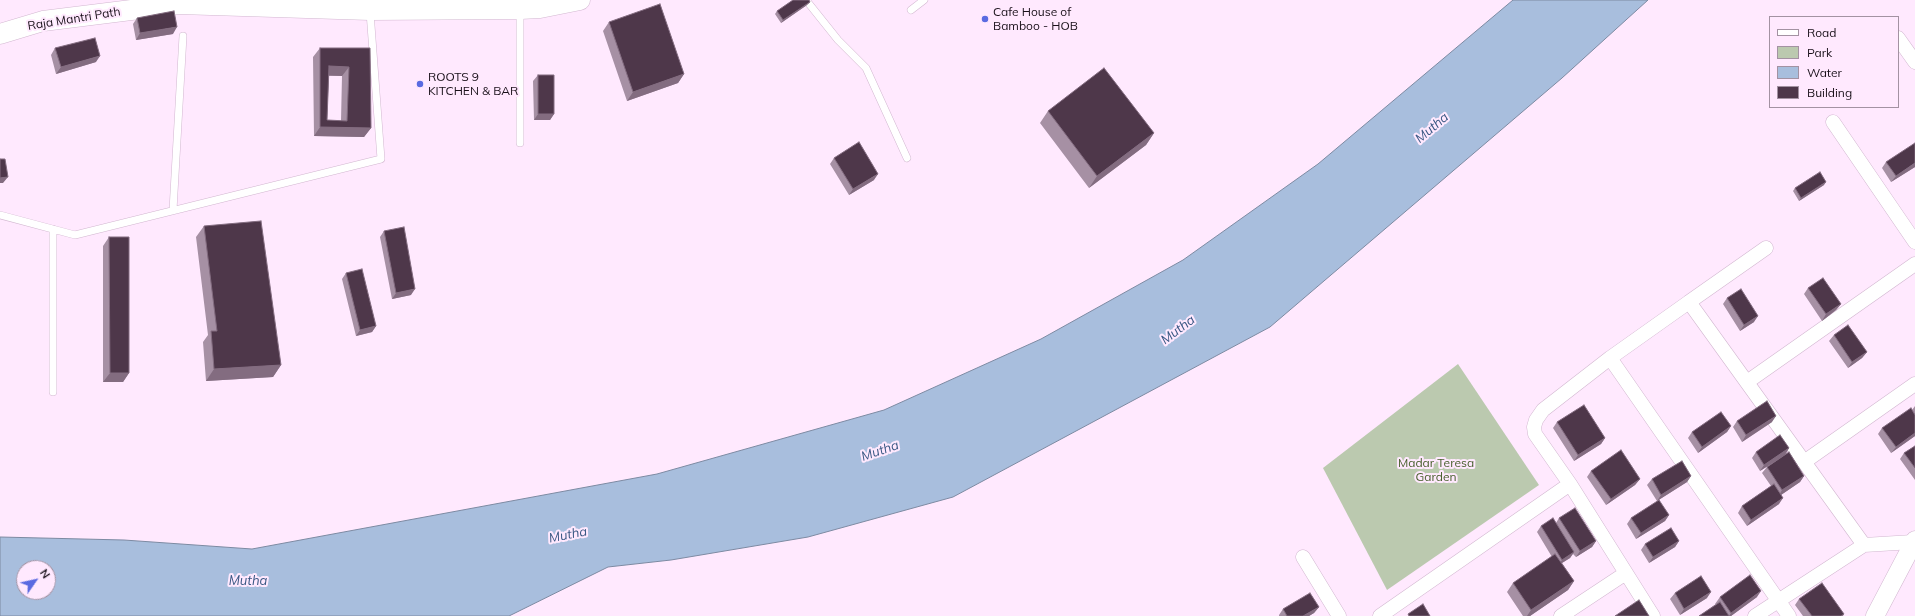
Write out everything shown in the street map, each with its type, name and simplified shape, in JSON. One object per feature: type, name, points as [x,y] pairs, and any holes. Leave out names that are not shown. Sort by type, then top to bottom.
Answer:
[{"type":"main road","name":"Raja Mantri Path","points":[[0,34],[43,21],[179,4],[370,10],[520,9],[540,8],[580,0]]},
{"type":"street","points":[[1899,39],[1915,62]]},
{"type":"street","points":[[1833,122],[1915,242]]},
{"type":"street","points":[[1653,616],[1570,484],[1535,434],[1534,426],[1543,410],[1610,358],[1766,248]]},
{"type":"street","points":[[1747,382],[1915,264]]},
{"type":"street","points":[[1689,302],[1864,545]]},
{"type":"street","points":[[1610,358],[1789,616]]},
{"type":"street","points":[[1804,462],[1915,384]]},
{"type":"street","points":[[1380,616],[1570,484]]},
{"type":"street","points":[[1755,616],[1864,545],[1914,541]]},
{"type":"street","points":[[1875,616],[1914,541]]},
{"type":"street","points":[[1303,557],[1339,616]]},
{"type":"street","points":[[1561,616],[1626,573]]},
{"type":"lane","points":[[806,0],[838,40],[866,68],[907,158]]},
{"type":"lane","points":[[911,10],[924,0]]},
{"type":"lane","points":[[520,9],[520,143]]},
{"type":"lane","points":[[0,216],[75,235],[380,159],[370,10]]},
{"type":"lane","points":[[173,210],[183,36]]},
{"type":"lane","points":[[53,229],[53,392]]},
{"type":"green space","name":"Madar Teresa Garden","points":[[1458,364],[1539,485],[1387,590],[1323,468]]},
{"type":"water","name":"Mutha","points":[[1513,0],[1648,0],[1562,78],[1270,327],[953,497],[808,537],[671,560],[608,567],[509,616],[0,616],[0,537],[124,540],[252,549],[657,474],[884,410],[1041,339],[1183,260],[1318,164]]},
{"type":"building","points":[[793,0],[809,0],[810,2],[783,20],[777,11]]},
{"type":"building","points":[[660,4],[684,74],[633,92],[609,22]]},
{"type":"building","points":[[174,11],[177,27],[140,33],[137,18]]},
{"type":"building","points":[[95,38],[100,56],[61,67],[55,48]]},
{"type":"building","points":[[320,48],[370,48],[371,128],[320,127]],"holes":[[[329,66],[349,67],[347,121],[327,120]]]},
{"type":"building","points":[[1104,68],[1154,133],[1097,176],[1048,111]]},
{"type":"building","points":[[538,75],[554,75],[554,114],[538,114]]},
{"type":"building","points":[[859,142],[878,174],[853,189],[834,158]]},
{"type":"building","points":[[1915,143],[1915,163],[1896,176],[1886,162]]},
{"type":"building","points":[[0,159],[5,159],[8,177],[0,178]]},
{"type":"building","points":[[1820,172],[1826,182],[1801,198],[1795,188]]},
{"type":"building","points":[[261,221],[281,365],[214,369],[211,331],[217,331],[204,226]]},
{"type":"building","points":[[404,227],[415,289],[396,293],[384,231]]},
{"type":"building","points":[[109,237],[129,237],[129,373],[110,373]]},
{"type":"building","points":[[362,269],[376,326],[360,330],[346,273]]},
{"type":"building","points":[[1823,278],[1841,304],[1826,314],[1808,288]]},
{"type":"building","points":[[1741,289],[1758,316],[1744,325],[1727,298]]},
{"type":"building","points":[[1848,325],[1867,352],[1852,362],[1834,335]]},
{"type":"building","points":[[1767,401],[1776,416],[1746,435],[1737,421]]},
{"type":"building","points":[[1584,405],[1605,438],[1578,455],[1557,422]]},
{"type":"building","points":[[1911,408],[1915,415],[1915,433],[1896,447],[1882,428]]},
{"type":"building","points":[[1721,412],[1731,426],[1702,447],[1692,432]]},
{"type":"building","points":[[1780,435],[1789,448],[1764,465],[1756,452]]},
{"type":"building","points":[[1915,446],[1915,468],[1904,453]]},
{"type":"building","points":[[1621,450],[1640,479],[1611,499],[1591,471]]},
{"type":"building","points":[[1789,452],[1804,476],[1782,490],[1767,467]]},
{"type":"building","points":[[1682,461],[1691,476],[1661,495],[1652,479]]},
{"type":"building","points":[[1774,484],[1783,498],[1751,520],[1742,506]]},
{"type":"building","points":[[1659,500],[1669,515],[1641,533],[1631,518]]},
{"type":"building","points":[[1575,508],[1596,541],[1580,551],[1559,518]]},
{"type":"building","points":[[1553,518],[1574,552],[1562,560],[1541,526]]},
{"type":"building","points":[[1671,528],[1679,541],[1653,557],[1645,544]]},
{"type":"building","points":[[1555,554],[1574,581],[1531,610],[1513,583]]},
{"type":"building","points":[[1750,575],[1761,591],[1731,613],[1720,597]]},
{"type":"building","points":[[1701,576],[1711,592],[1684,609],[1675,593]]},
{"type":"building","points":[[1822,583],[1844,614],[1841,616],[1812,616],[1799,599]]},
{"type":"building","points":[[1310,593],[1319,607],[1303,616],[1287,616],[1283,609]]},
{"type":"building","points":[[1639,600],[1649,616],[1615,616]]},
{"type":"building","points":[[1720,602],[1729,616],[1699,616]]},
{"type":"building","points":[[1423,604],[1430,616],[1409,616],[1408,614]]},
{"type":"place","name":"Cafe House of Bamboo - HOB","points":[[985,19]]},
{"type":"place","name":"ROOTS 9 KITCHEN & BAR","points":[[420,84]]}]
